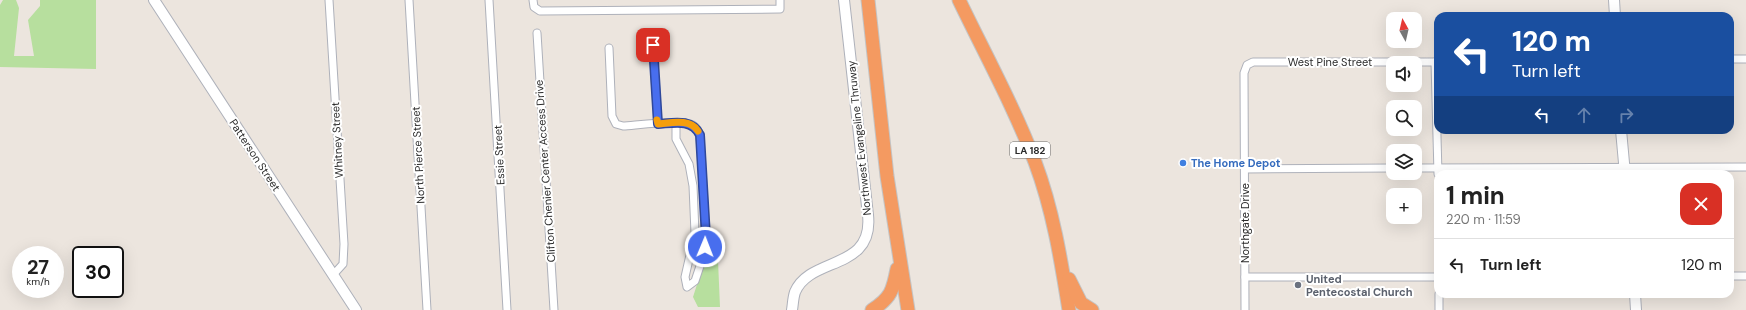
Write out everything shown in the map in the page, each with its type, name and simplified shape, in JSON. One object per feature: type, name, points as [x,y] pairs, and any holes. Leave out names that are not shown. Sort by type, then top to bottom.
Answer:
[{"type":"highway","points":[[868,0],[887,176],[908,310]]},
{"type":"highway","points":[[871,0],[873,46]]},
{"type":"highway","name":"LA 182","points":[[959,0],[1020,127],[1035,164],[1050,211],[1069,310]]},
{"type":"highway","points":[[1060,258],[1072,288],[1081,303],[1092,310]]},
{"type":"highway","points":[[872,310],[884,303],[893,289],[899,259]]},
{"type":"street","name":"Patterson Street","points":[[154,0],[356,310]]},
{"type":"street","name":"Whitney Street","points":[[329,0],[344,250],[344,264],[333,275]]},
{"type":"street","name":"North Pierce Street","points":[[409,0],[426,310]]},
{"type":"street","name":"Essie Street","points":[[489,0],[507,310]]},
{"type":"street","points":[[533,0],[534,7],[537,10],[780,9],[780,0]]},
{"type":"street","name":"Northwest Evangeline Thruway","points":[[792,310],[795,292],[802,282],[818,271],[856,251],[865,241],[867,233],[869,218],[844,0]]},
{"type":"street","points":[[1614,0],[1615,12]]},
{"type":"street","name":"Clifton Chenier Center Access Drive","points":[[537,33],[554,310]]},
{"type":"street","points":[[653,45],[658,124]]},
{"type":"street","points":[[609,48],[614,120],[616,124],[623,126],[676,123],[689,123],[695,126],[700,135],[706,237],[705,247],[695,281],[688,287],[684,277],[695,233],[693,186],[689,164],[676,139],[676,123]]},
{"type":"street","points":[[1734,59],[1746,59]]},
{"type":"street","name":"West Pine Street","points":[[1247,65],[1253,62],[1434,62]]},
{"type":"street","name":"Northgate Drive","points":[[1245,310],[1244,73],[1247,65]]},
{"type":"street","points":[[1438,134],[1438,170]]},
{"type":"street","points":[[1621,134],[1624,170]]},
{"type":"street","points":[[1654,170],[1746,167]]},
{"type":"street","points":[[1245,169],[1386,168]]},
{"type":"street","points":[[1422,169],[1434,170]]},
{"type":"street","points":[[693,186],[703,185]]},
{"type":"street","points":[[693,244],[705,247]]},
{"type":"street","points":[[1734,276],[1746,276]]},
{"type":"street","points":[[1245,277],[1434,277]]},
{"type":"street","points":[[1439,298],[1439,310]]},
{"type":"street","points":[[1635,298],[1636,310]]},
{"type":"green space","points":[[3,0],[16,0],[19,8],[14,56],[34,56],[28,20],[40,6],[40,0],[96,0],[96,69],[0,67],[0,5]]},
{"type":"green space","points":[[710,233],[717,237],[720,307],[698,307],[693,297],[709,247]]},
{"type":"slow traffic","points":[[657,120],[658,124],[689,123],[695,126],[698,131]]},
{"type":"place","name":"The Home Depot","points":[[1183,163]]},
{"type":"place","name":"United Pentecostal Church","points":[[1298,285]]},
{"type":"route","points":[[653,45],[658,124],[689,123],[698,129],[700,135],[706,237],[705,247]]}]
